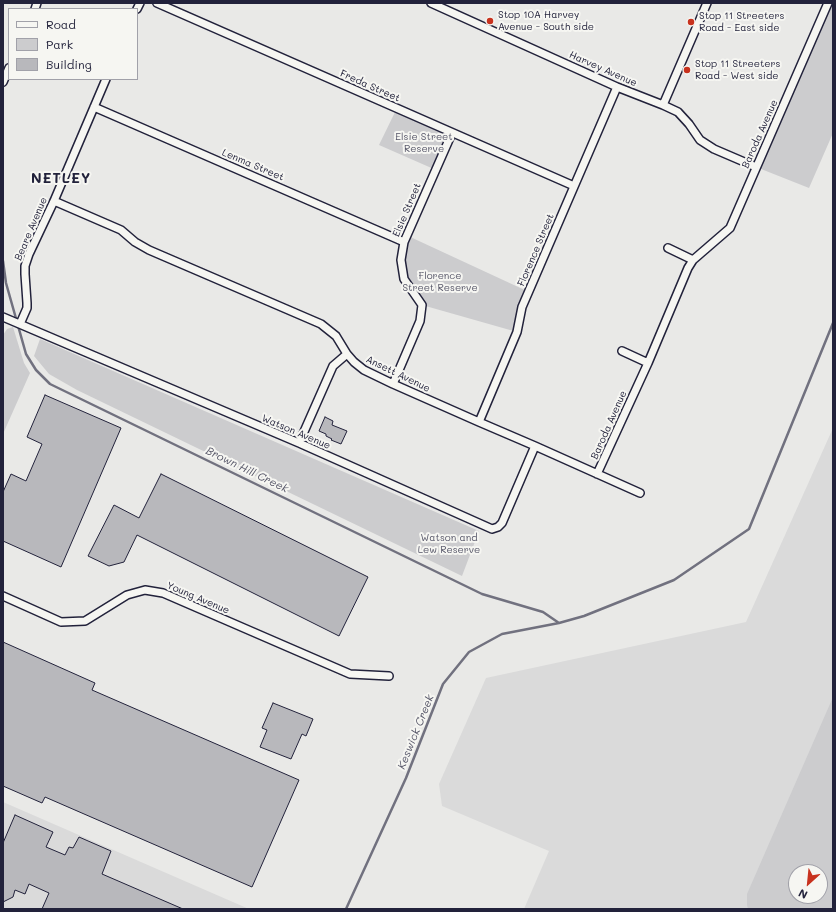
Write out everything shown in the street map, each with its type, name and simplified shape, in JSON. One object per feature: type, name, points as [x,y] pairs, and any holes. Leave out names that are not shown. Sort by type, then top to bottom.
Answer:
[{"type":"street","name":"Freda Street","points":[[157,3],[574,186]]},
{"type":"street","name":"Harvey Avenue","points":[[431,3],[445,6],[618,87],[678,112],[689,124],[700,140],[714,149],[756,167]]},
{"type":"street","points":[[663,105],[707,3]]},
{"type":"street","name":"Baroda Avenue","points":[[598,474],[648,363],[688,268],[693,260],[730,228],[828,3]]},
{"type":"street","points":[[3,82],[8,70]]},
{"type":"street","name":"Beare Avenue","points":[[20,324],[27,308],[25,266],[29,254],[54,201],[106,80]]},
{"type":"street","name":"Florence Street","points":[[479,422],[517,332],[522,307],[618,87]]},
{"type":"street","name":"Lenma Street","points":[[94,107],[404,242]]},
{"type":"street","name":"Elsie Street","points":[[393,384],[420,321],[422,305],[404,279],[401,260],[404,242],[452,133]]},
{"type":"street","name":"Ansett Avenue","points":[[54,201],[121,230],[135,242],[149,250],[321,324],[336,336],[347,354],[364,370],[640,493]]},
{"type":"street","points":[[668,248],[693,260]]},
{"type":"street","name":"Watson Avenue","points":[[6,318],[298,443],[492,529],[498,528],[502,523],[535,446]]},
{"type":"street","points":[[622,351],[648,363]]},
{"type":"street","points":[[298,443],[333,366],[347,354]]},
{"type":"street","name":"Young Avenue","points":[[3,596],[61,622],[85,621],[127,595],[145,590],[163,593],[350,674],[389,676]]},
{"type":"shaded area","points":[[833,428],[833,909],[524,909],[549,851],[442,806],[439,784],[486,678],[746,622]]},
{"type":"shaded area","points":[[3,802],[249,909],[3,909]]},
{"type":"green space","points":[[828,3],[833,3],[833,133],[809,188],[756,167]]},
{"type":"green space","name":"Elsie Street Reserve","points":[[397,108],[452,133],[436,170],[379,145]]},
{"type":"green space","name":"Florence Street Reserve","points":[[406,235],[529,292],[517,332],[422,305],[404,279],[404,242]]},
{"type":"green space","points":[[13,327],[24,363],[30,373],[3,434],[3,335],[7,329]]},
{"type":"green space","name":"Watson and Lew Reserve","points":[[40,339],[479,531],[462,576],[77,390],[49,374],[34,356]]},
{"type":"green space","points":[[833,697],[833,909],[748,909],[747,894]]},
{"type":"building","points":[[45,395],[121,428],[61,567],[3,541],[3,492],[11,474],[26,481],[42,444],[27,437]]},
{"type":"building","points":[[325,417],[333,421],[332,425],[347,431],[341,444],[331,440],[332,439],[326,436],[326,434],[319,431]]},
{"type":"building","points":[[161,474],[368,577],[339,636],[137,535],[124,562],[109,566],[88,556],[114,505],[139,518]]},
{"type":"building","points":[[3,642],[95,683],[92,690],[299,780],[252,887],[45,797],[42,803],[3,786]]},
{"type":"building","points":[[273,703],[313,719],[306,736],[302,734],[291,759],[260,747],[267,730],[262,728]]},
{"type":"building","points":[[15,815],[53,832],[46,847],[65,855],[69,847],[73,848],[79,837],[111,851],[102,874],[183,909],[42,909],[49,893],[29,884],[25,894],[15,890],[13,897],[3,902],[3,843]]},
{"type":"waterway","name":"Brown Hill Creek","points":[[3,261],[6,283],[26,354],[36,370],[50,384],[482,594],[543,612],[559,623]]},
{"type":"waterway","name":"Keswick Creek","points":[[346,909],[406,778],[443,684],[469,652],[502,634],[559,623],[584,616],[674,580],[749,529],[833,323]]},
{"type":"place","name":"Stop 10A Harvey Avenue - South side","points":[[490,21]]},
{"type":"place","name":"Stop 11 Streeters Road - East side","points":[[691,22]]},
{"type":"place","name":"Stop 11 Streeters Road - West side","points":[[687,70]]},
{"type":"district","name":"NETLEY","points":[[61,179]]}]
